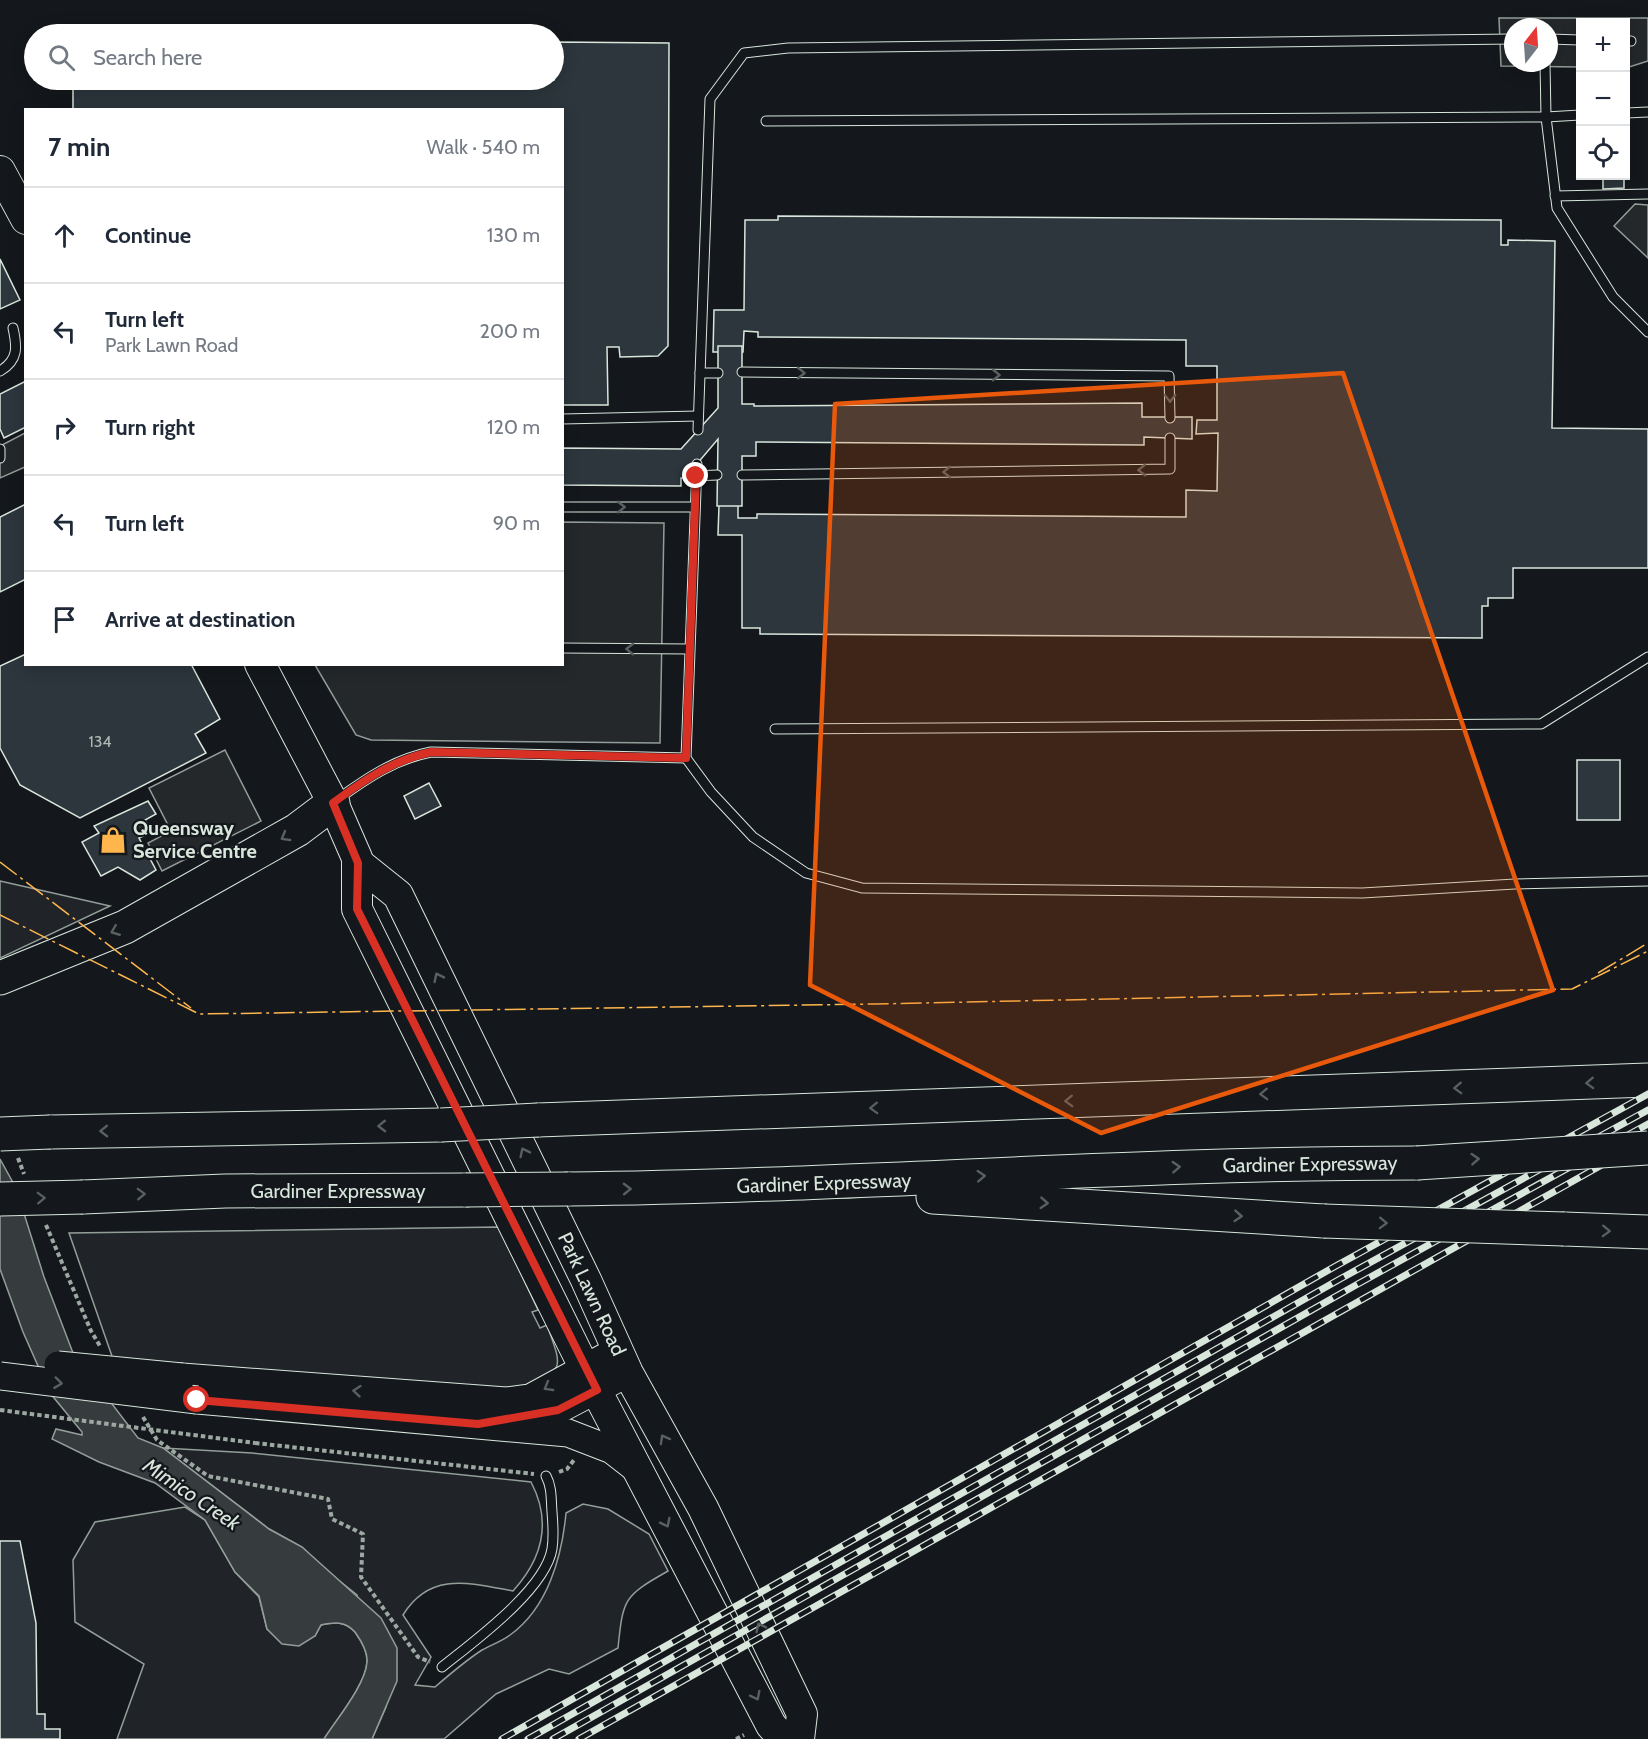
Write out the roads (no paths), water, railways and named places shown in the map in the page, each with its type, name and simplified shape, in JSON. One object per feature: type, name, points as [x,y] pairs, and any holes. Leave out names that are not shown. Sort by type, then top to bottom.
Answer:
[{"type":"highway","points":[[0,978],[125,927],[297,830],[333,803]]},
{"type":"highway","points":[[7,1141],[50,1132],[441,1125],[1648,1080]]},
{"type":"highway","name":"Gardiner Expressway","points":[[0,1199],[225,1191],[713,1188],[1272,1163],[1417,1163],[1648,1148]]},
{"type":"highway","points":[[713,1188],[869,1192],[1324,1221],[1648,1232]]},
{"type":"main road","points":[[0,171],[24,215]]},
{"type":"main road","name":"Park Lawn Road","points":[[261,666],[333,803],[358,863],[357,909],[591,1379],[771,1725],[783,1739]]},
{"type":"main road","name":"Park Lawn Road","points":[[358,863],[398,896],[623,1362],[703,1508],[802,1714],[799,1739]]},
{"type":"main road","points":[[0,1358],[182,1377],[506,1401],[530,1398],[591,1379],[623,1362]]},
{"type":"main road","points":[[0,1376],[197,1400],[568,1433],[612,1450],[639,1471]]},
{"type":"main road","points":[[478,1424],[558,1410],[591,1379]]},
{"type":"lane","points":[[698,430],[710,99],[744,53],[788,48],[1504,39]]},
{"type":"lane","points":[[1558,39],[1576,40]]},
{"type":"lane","points":[[1545,72],[1546,117],[1557,208],[1613,297],[1648,332]]},
{"type":"lane","points":[[1630,113],[1648,112]]},
{"type":"lane","points":[[766,121],[1576,115]]},
{"type":"lane","points":[[1555,196],[1648,194]]},
{"type":"lane","points":[[0,371],[12,361],[17,350],[13,327]]},
{"type":"lane","points":[[742,372],[1169,376],[1170,418]]},
{"type":"lane","points":[[700,373],[718,373]]},
{"type":"lane","points":[[564,419],[698,416]]},
{"type":"lane","points":[[742,475],[1170,469],[1170,438]]},
{"type":"lane","points":[[0,450],[0,458]]},
{"type":"lane","points":[[697,464],[688,649],[686,758],[711,792],[753,837],[806,873],[862,888],[1362,893],[1515,884],[1648,881]]},
{"type":"lane","points":[[696,476],[717,475]]},
{"type":"lane","points":[[564,507],[694,507]]},
{"type":"lane","points":[[564,648],[688,649]]},
{"type":"lane","points":[[775,729],[1541,724],[1648,657]]},
{"type":"lane","points":[[333,803],[368,777],[407,757],[431,752],[686,758]]},
{"type":"lane","points":[[442,1666],[489,1630],[527,1592],[543,1569],[552,1551],[553,1529],[550,1484],[546,1476]]},
{"type":"water","name":"Mimico Creek","points":[[0,1159],[16,1188],[44,1277],[73,1353],[138,1438],[163,1448],[269,1529],[302,1547],[381,1618],[397,1648],[397,1681],[372,1739],[324,1739],[350,1702],[365,1671],[367,1658],[365,1650],[351,1628],[340,1623],[321,1625],[315,1636],[299,1646],[282,1644],[267,1629],[259,1596],[235,1572],[205,1520],[155,1483],[99,1462],[52,1439],[56,1429],[82,1435],[82,1432],[50,1393],[23,1332],[0,1269]]},
{"type":"railway","points":[[502,1739],[1334,1267],[1648,1094]]},
{"type":"railway","points":[[528,1739],[1340,1279],[1648,1110]]},
{"type":"railway","points":[[553,1739],[1356,1285],[1648,1124]]},
{"type":"railway","points":[[579,1739],[1648,1139]]},
{"type":"place","name":"Queensway Service Centre","points":[[113,840]]}]
